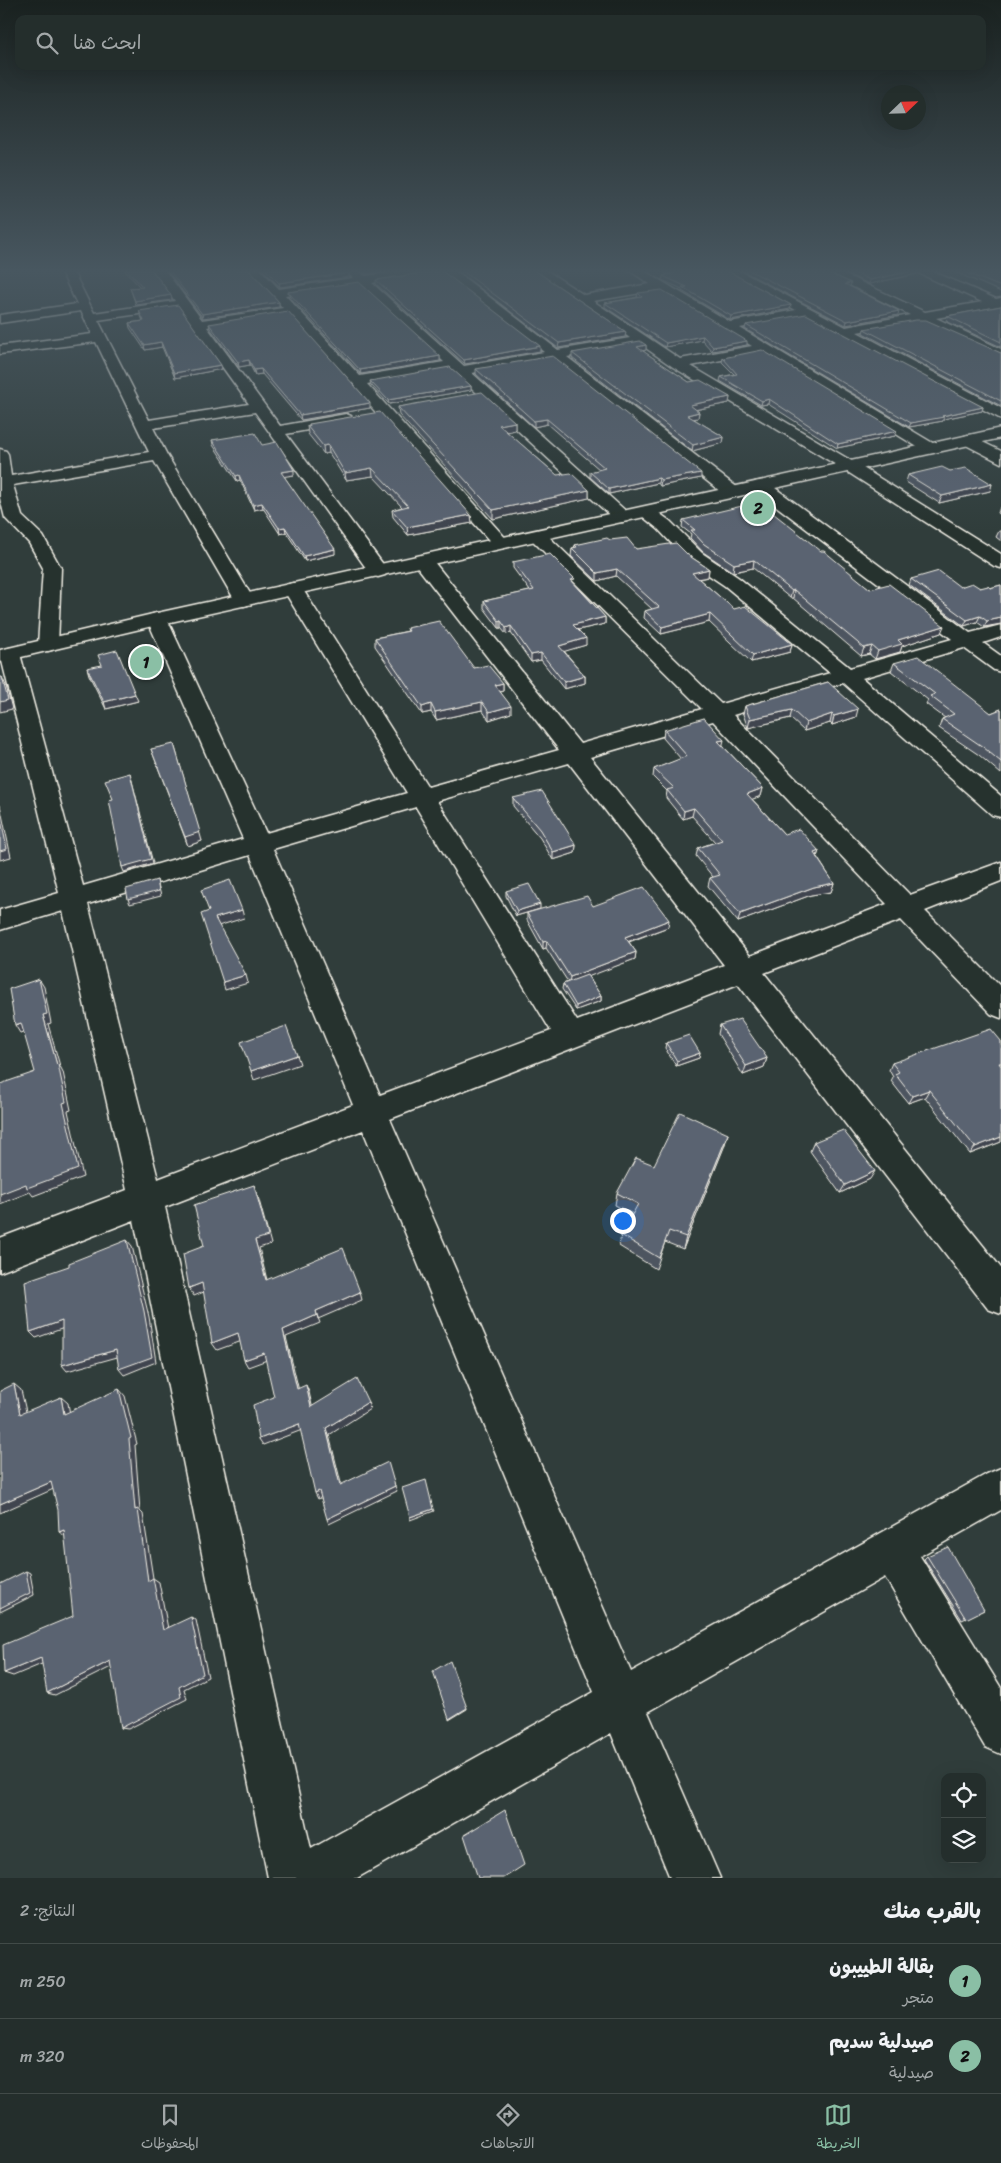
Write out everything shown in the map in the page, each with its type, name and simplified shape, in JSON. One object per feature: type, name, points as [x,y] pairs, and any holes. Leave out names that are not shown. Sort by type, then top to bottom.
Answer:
[{"type":"street","points":[[110,357],[159,455],[244,600]]},
{"type":"street","points":[[223,357],[378,570]]},
{"type":"street","points":[[335,357],[501,543]]},
{"type":"street","points":[[448,357],[622,517]]},
{"type":"street","points":[[358,382],[537,357]]},
{"type":"street","points":[[560,357],[732,492]]},
{"type":"street","points":[[667,357],[849,466],[1001,562]]},
{"type":"street","points":[[678,364],[718,357]]},
{"type":"street","points":[[778,357],[930,448]]},
{"type":"street","points":[[892,357],[1001,414]]},
{"type":"street","points":[[468,397],[487,394]]},
{"type":"street","points":[[145,426],[259,407]]},
{"type":"street","points":[[276,431],[403,409]]},
{"type":"street","points":[[293,1878],[146,1198],[73,898],[5,655],[157,619],[1001,433]]},
{"type":"street","points":[[968,440],[1001,458]]},
{"type":"street","points":[[0,454],[7,519],[37,540],[52,568],[48,645]]},
{"type":"street","points":[[4,482],[159,455]]},
{"type":"street","points":[[761,486],[1001,666]]},
{"type":"street","points":[[646,512],[664,525],[694,557],[732,582],[847,676],[1001,808]]},
{"type":"street","points":[[538,536],[718,713],[1001,1006]]},
{"type":"street","points":[[423,561],[1001,1296]]},
{"type":"street","points":[[293,589],[571,1037]]},
{"type":"street","points":[[157,619],[258,844],[695,1878]]},
{"type":"street","points":[[0,920],[422,796],[575,754],[1001,630]]},
{"type":"street","points":[[0,1255],[1001,871]]},
{"type":"street","points":[[309,1878],[1001,1488]]},
{"type":"street","points":[[892,1549],[1001,1731]]},
{"type":"building","points":[[167,357],[215,357],[221,365],[174,373]]},
{"type":"building","points":[[234,357],[329,357],[370,403],[300,415],[261,369],[254,370],[249,360],[238,362]]},
{"type":"building","points":[[348,357],[436,357],[360,370]]},
{"type":"building","points":[[460,357],[482,357],[464,360]]},
{"type":"building","points":[[554,357],[701,473],[661,480],[659,478],[609,489],[590,472],[605,468],[547,419],[534,421],[476,369]]},
{"type":"building","points":[[577,357],[651,357],[689,382],[700,380],[730,397],[690,405],[699,412],[687,415],[724,437],[693,445]]},
{"type":"building","points":[[773,357],[897,431],[838,444],[769,399],[762,401],[721,377],[737,374],[723,358]]},
{"type":"building","points":[[799,357],[887,357],[983,407],[911,423]]},
{"type":"building","points":[[917,357],[1001,357],[1001,401]]},
{"type":"building","points":[[450,367],[471,386],[388,400],[370,381]]},
{"type":"building","points":[[482,392],[515,422],[499,425],[557,475],[571,473],[589,490],[493,510],[398,407]]},
{"type":"building","points":[[380,412],[471,515],[407,527],[392,510],[408,506],[372,468],[345,473],[328,445],[323,446],[307,426],[310,426],[309,424]]},
{"type":"building","points":[[255,433],[262,445],[277,442],[294,470],[281,472],[335,549],[304,556],[285,527],[279,528],[262,503],[253,505],[239,475],[236,476],[212,440]]},
{"type":"building","points":[[942,467],[950,471],[966,468],[992,484],[942,496],[908,475]]},
{"type":"building","points":[[759,502],[821,551],[824,551],[870,589],[889,584],[944,626],[898,640],[902,644],[878,651],[872,646],[864,648],[794,590],[792,591],[754,560],[734,564],[704,544],[691,530],[695,530],[683,520]]},
{"type":"building","points":[[607,538],[610,540],[627,538],[636,549],[676,543],[688,555],[709,569],[692,573],[734,609],[745,606],[792,644],[753,655],[710,614],[662,627],[645,611],[659,607],[617,569],[597,573],[572,548],[577,547],[575,545]]},
{"type":"building","points":[[550,554],[575,579],[571,580],[605,617],[573,625],[586,638],[559,646],[585,676],[564,682],[541,653],[531,655],[511,626],[506,628],[484,601],[534,590],[513,562]]},
{"type":"building","points":[[939,571],[960,587],[972,583],[980,588],[1001,585],[1001,618],[987,621],[980,616],[967,620],[911,579]]},
{"type":"building","points":[[439,621],[474,668],[488,665],[503,683],[495,685],[511,706],[489,712],[482,702],[435,712],[431,704],[422,707],[375,638],[409,631],[407,628]]},
{"type":"building","points":[[117,650],[135,694],[104,702],[87,668],[102,665],[98,655]]},
{"type":"building","points":[[918,656],[991,713],[1001,709],[1001,762],[983,747],[942,719],[954,714],[930,696],[935,694],[894,663]]},
{"type":"building","points":[[0,677],[2,677],[8,700],[0,702]]},
{"type":"building","points":[[828,682],[858,709],[834,716],[832,714],[806,723],[792,710],[750,719],[745,706]]},
{"type":"building","points":[[704,718],[724,740],[718,741],[763,788],[747,794],[784,834],[799,829],[819,851],[814,853],[834,883],[814,887],[740,914],[710,878],[720,875],[698,848],[722,840],[694,808],[684,811],[667,790],[674,788],[654,769],[687,756],[664,730]]},
{"type":"building","points":[[174,744],[200,832],[185,837],[151,749]]},
{"type":"building","points":[[130,773],[151,859],[122,867],[109,800],[113,799],[105,780]]},
{"type":"building","points":[[542,791],[576,845],[553,852],[540,830],[513,798]]},
{"type":"building","points":[[0,815],[7,849],[0,851]]},
{"type":"building","points":[[157,880],[159,891],[128,899],[126,889]]},
{"type":"building","points":[[230,880],[242,910],[215,918],[246,975],[223,982],[201,914],[209,911],[201,890]]},
{"type":"building","points":[[529,884],[540,904],[517,911],[506,891]]},
{"type":"building","points":[[644,887],[669,920],[625,937],[636,952],[570,977],[547,941],[543,942],[527,913],[587,896],[593,906]]},
{"type":"building","points":[[587,975],[601,996],[576,1006],[563,984]]},
{"type":"building","points":[[39,979],[47,1014],[43,1015],[58,1064],[66,1102],[63,1103],[78,1169],[27,1188],[26,1184],[0,1194],[0,1084],[35,1072],[21,1023],[15,1025],[9,989]]},
{"type":"building","points":[[740,1019],[767,1058],[746,1066],[720,1025]]},
{"type":"building","points":[[286,1026],[297,1055],[251,1071],[241,1042]]},
{"type":"building","points":[[991,1029],[1001,1041],[1001,1063],[999,1063],[1001,1066],[1001,1137],[975,1147],[929,1090],[912,1096],[895,1074],[899,1072],[892,1063]]},
{"type":"building","points":[[689,1035],[700,1053],[677,1061],[666,1043]]},
{"type":"building","points":[[680,1112],[728,1134],[686,1237],[669,1231],[659,1258],[621,1235],[638,1204],[617,1193],[636,1158],[654,1165]]},
{"type":"building","points":[[843,1130],[875,1171],[845,1185],[814,1142]]},
{"type":"building","points":[[254,1185],[268,1236],[255,1240],[266,1280],[343,1248],[360,1292],[316,1311],[317,1315],[283,1330],[297,1389],[306,1385],[311,1407],[357,1379],[368,1402],[326,1428],[340,1485],[388,1462],[395,1486],[327,1519],[319,1491],[315,1493],[299,1424],[259,1439],[253,1405],[274,1397],[264,1353],[244,1360],[238,1333],[212,1343],[202,1283],[189,1288],[183,1254],[204,1246],[194,1205]]},
{"type":"building","points":[[127,1240],[144,1311],[152,1357],[119,1369],[116,1350],[62,1365],[62,1321],[30,1332],[25,1281],[69,1266],[69,1263]]},
{"type":"building","points":[[14,1384],[20,1414],[61,1397],[64,1414],[119,1389],[131,1438],[129,1439],[135,1510],[138,1509],[148,1581],[153,1578],[163,1630],[191,1617],[203,1674],[179,1687],[181,1697],[121,1728],[110,1661],[47,1693],[41,1658],[4,1673],[3,1645],[73,1616],[64,1530],[59,1532],[58,1510],[51,1482],[0,1504],[0,1391]]},
{"type":"building","points":[[426,1480],[433,1509],[410,1517],[402,1488]]},
{"type":"building","points":[[948,1547],[984,1610],[966,1619],[927,1556]]},
{"type":"building","points":[[26,1571],[30,1593],[0,1608],[0,1584]]},
{"type":"building","points":[[450,1661],[467,1708],[449,1719],[433,1671]]},
{"type":"building","points":[[505,1810],[524,1865],[504,1878],[478,1878],[464,1835]]},
{"type":"place","name":"صيدلية سديم","points":[[758,508]]},
{"type":"place","name":"بقالة الطييبون","points":[[146,662]]}]
